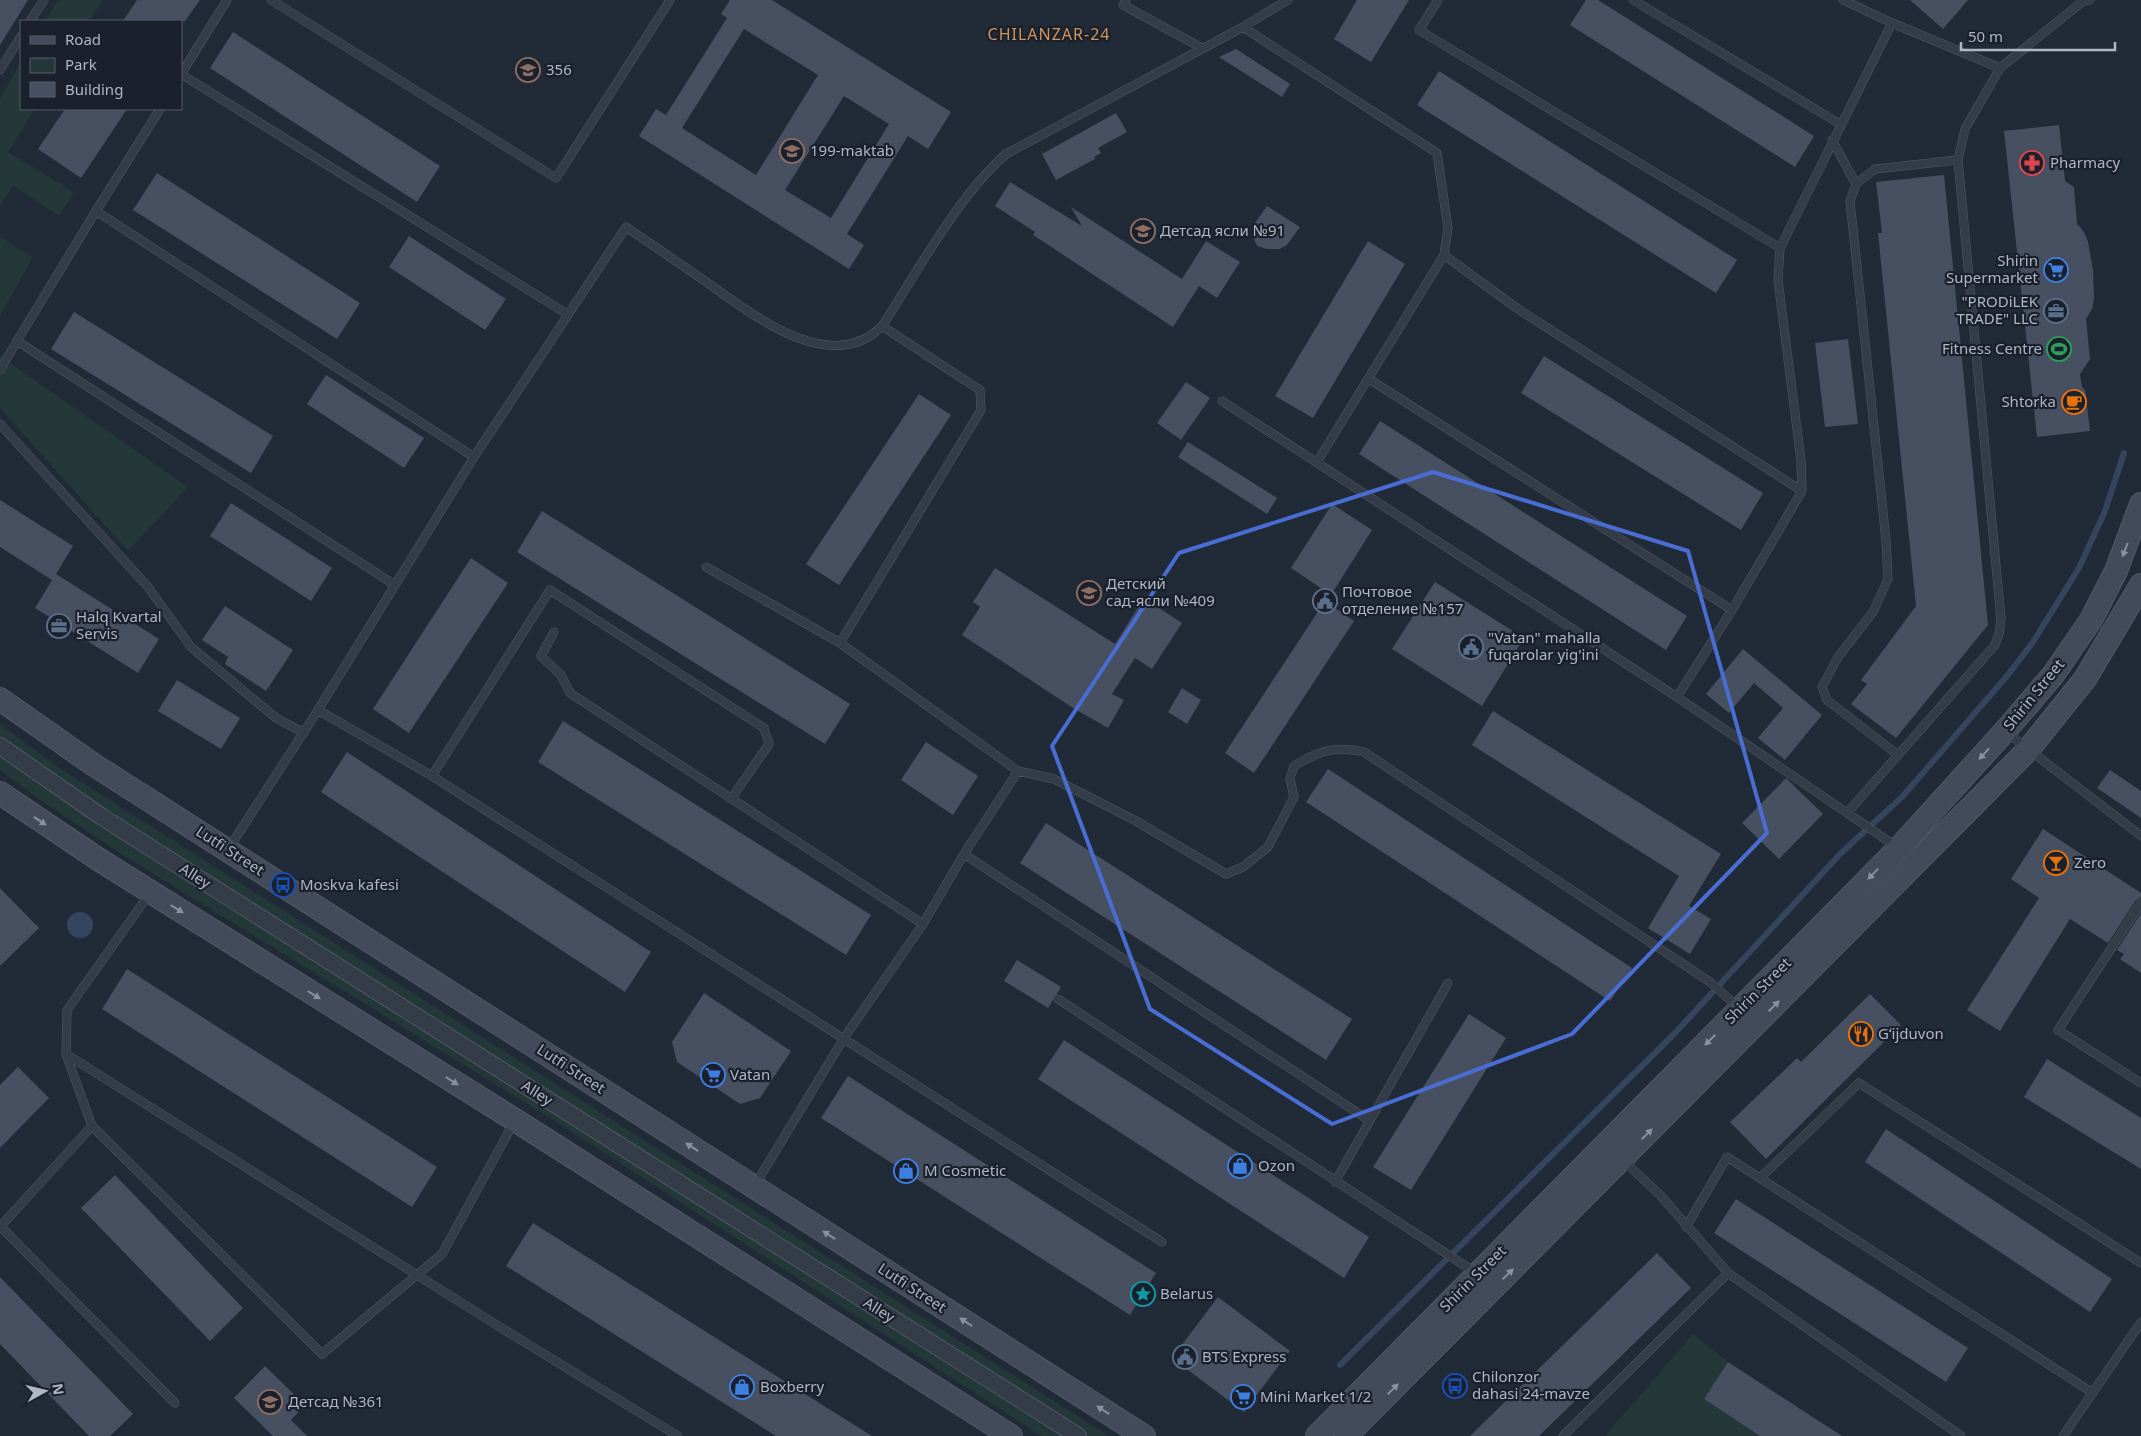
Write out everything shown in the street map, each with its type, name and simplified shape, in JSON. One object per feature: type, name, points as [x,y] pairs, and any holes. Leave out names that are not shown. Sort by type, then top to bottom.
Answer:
[{"type":"main road","name":"Shirin Street","points":[[1346,1436],[1623,1159],[1907,856],[2005,731],[2053,674],[2091,620],[2119,564],[2141,504]]},
{"type":"main road","name":"Shirin Street","points":[[1317,1436],[1740,1010],[1907,856],[2028,750],[2085,679],[2141,585]]},
{"type":"main road","name":"Lutfi Street","points":[[0,699],[94,764],[1144,1436]]},
{"type":"main road","points":[[1,796],[1011,1436]]},
{"type":"street","name":"Alley","points":[[0,746],[111,822],[1078,1436]]},
{"type":"lane","points":[[31,20],[44,0]]},
{"type":"lane","points":[[182,72],[228,0]]},
{"type":"lane","points":[[271,0],[556,178],[670,0]]},
{"type":"lane","points":[[1115,0],[1125,3],[1202,48]]},
{"type":"lane","points":[[228,850],[304,733],[474,457],[626,227],[744,308],[786,332],[818,343],[837,346],[870,338],[882,326],[964,200],[984,173],[1006,154],[1243,27],[1288,0]]},
{"type":"lane","points":[[1438,0],[1419,30],[1780,248]]},
{"type":"lane","points":[[1633,0],[1840,124]]},
{"type":"lane","points":[[1843,0],[1892,23],[2000,68]]},
{"type":"lane","points":[[1847,812],[1995,645],[2001,619],[1958,160],[1965,129],[2000,68],[2084,1]]},
{"type":"lane","points":[[1677,697],[1732,610],[1802,491],[1778,280],[1780,248],[1832,140],[1892,23]]},
{"type":"lane","points":[[1243,27],[1437,153],[1448,228],[1444,255],[1317,462]]},
{"type":"lane","points":[[0,70],[20,38]]},
{"type":"lane","points":[[182,75],[567,314]]},
{"type":"lane","points":[[0,370],[159,110]]},
{"type":"lane","points":[[1832,140],[1856,184]]},
{"type":"lane","points":[[1898,755],[1828,700],[1822,687],[1838,657],[1873,612],[1888,579],[1886,540],[1850,201],[1856,184],[1876,169],[1958,160]]},
{"type":"lane","points":[[96,211],[474,457]]},
{"type":"lane","points":[[1444,255],[1518,309],[1802,491]]},
{"type":"lane","points":[[840,643],[981,410],[980,390],[882,326]]},
{"type":"lane","points":[[17,341],[395,585]]},
{"type":"lane","points":[[1368,379],[1732,610]]},
{"type":"lane","points":[[1222,402],[1677,697],[1847,812],[1907,856]]},
{"type":"lane","points":[[0,424],[148,587],[191,647],[276,718],[304,733]]},
{"type":"lane","points":[[706,568],[840,643],[1018,772],[1054,779],[1136,821],[1226,874],[1242,867],[1268,847],[1294,797],[1290,779],[1294,766],[1309,757],[1343,747],[1364,752],[1710,982],[1740,1010]]},
{"type":"lane","points":[[432,776],[550,590],[764,728],[769,744],[732,799]]},
{"type":"lane","points":[[554,632],[541,656],[561,675],[570,693],[923,924]]},
{"type":"lane","points":[[318,710],[432,776],[1162,1242]]},
{"type":"lane","points":[[2005,731],[2141,836]]},
{"type":"lane","points":[[754,1187],[844,1038],[923,924],[964,854],[1018,772]]},
{"type":"lane","points":[[964,854],[1370,1121]]},
{"type":"lane","points":[[151,892],[67,1010],[66,1054],[92,1126],[322,1354],[442,1254],[515,1120]]},
{"type":"lane","points":[[2141,903],[2058,1030],[2141,1083]]},
{"type":"lane","points":[[1335,1182],[1448,983]]},
{"type":"lane","points":[[1058,999],[1478,1274]]},
{"type":"lane","points":[[66,1054],[417,1275],[678,1436]]},
{"type":"lane","points":[[1761,1177],[1858,1083],[2141,1263]]},
{"type":"lane","points":[[92,1126],[0,1227],[175,1403]]},
{"type":"lane","points":[[1686,1227],[1727,1157],[1761,1177],[2092,1394]]},
{"type":"lane","points":[[1623,1159],[1661,1196],[1728,1273],[1961,1436]]},
{"type":"lane","points":[[1563,1436],[1728,1273]]},
{"type":"lane","points":[[2064,1436],[2141,1322]]},
{"type":"highlighted area","points":[[1433,472],[1688,551],[1767,833],[1572,1034],[1332,1124],[1150,1009],[1052,746],[1179,553]]},
{"type":"green space","points":[[58,0],[103,0],[90,20],[46,20]]},
{"type":"green space","points":[[20,64],[20,110],[34,110],[8,152],[74,192],[59,216],[13,186],[0,206],[0,98]]},
{"type":"green space","points":[[0,237],[33,257],[0,316]]},
{"type":"green space","points":[[0,356],[188,487],[128,551],[0,408]]},
{"type":"green space","points":[[0,724],[61,769],[1109,1436],[1041,1436],[555,1121],[126,857],[37,798],[0,770]]},
{"type":"green space","points":[[1693,1334],[1728,1362],[1704,1399],[1760,1436],[1605,1436]]},
{"type":"water","points":[[80,912],[89,916],[93,925],[89,934],[80,938],[71,934],[67,925],[71,916]]},
{"type":"building","points":[[0,0],[28,0],[0,45]]},
{"type":"building","points":[[137,0],[200,0],[185,21],[124,20]]},
{"type":"building","points":[[730,0],[772,0],[951,112],[928,149],[908,136],[847,234],[864,245],[849,269],[639,136],[656,109],[666,115],[727,18],[721,14]],"holes":[[[744,29],[818,75],[756,175],[682,128]],[[844,96],[889,124],[831,218],[785,190]]]},
{"type":"building","points":[[1357,0],[1409,0],[1371,62],[1334,39]]},
{"type":"building","points":[[1586,0],[1598,0],[1814,136],[1795,167],[1570,25]]},
{"type":"building","points":[[1910,0],[1968,0],[1943,29]]},
{"type":"building","points":[[233,32],[440,166],[417,202],[210,68]]},
{"type":"building","points":[[1236,49],[1290,84],[1282,97],[1219,57]]},
{"type":"building","points":[[1439,71],[1737,260],[1716,293],[1417,105]]},
{"type":"building","points":[[64,110],[126,110],[81,178],[38,149]]},
{"type":"building","points":[[1116,113],[1127,132],[1098,148],[1101,153],[1094,157],[1095,159],[1056,180],[1042,154]]},
{"type":"building","points":[[2059,125],[2065,181],[2074,187],[2077,224],[2084,232],[2088,242],[2093,270],[2094,299],[2092,309],[2086,319],[2090,359],[2080,374],[2082,387],[2085,390],[2090,431],[2037,437],[2004,131]]},
{"type":"building","points":[[157,173],[360,303],[337,339],[133,210]]},
{"type":"building","points":[[1944,175],[1988,625],[1896,738],[1851,704],[1867,684],[1861,680],[1916,606],[1878,233],[1882,233],[1876,182]]},
{"type":"building","points":[[1010,182],[1082,226],[1071,207],[1182,279],[1206,241],[1240,262],[1217,298],[1199,286],[1173,327],[1033,235],[1035,232],[995,206]]},
{"type":"building","points":[[1267,206],[1300,227],[1287,245],[1280,249],[1267,249],[1257,246],[1253,236],[1255,223]]},
{"type":"building","points":[[409,236],[506,299],[485,330],[389,267]]},
{"type":"building","points":[[1368,241],[1405,264],[1313,418],[1275,396]]},
{"type":"building","points":[[74,312],[273,436],[251,473],[51,349]]},
{"type":"building","points":[[1848,339],[1858,424],[1825,427],[1815,343]]},
{"type":"building","points":[[1544,356],[1763,493],[1741,530],[1521,393]]},
{"type":"building","points":[[326,375],[424,438],[404,468],[307,404]]},
{"type":"building","points":[[1186,382],[1210,398],[1181,440],[1157,423]]},
{"type":"building","points":[[919,394],[951,415],[839,585],[806,564]]},
{"type":"building","points":[[1380,421],[1687,616],[1666,650],[1359,454]]},
{"type":"building","points":[[1188,442],[1277,498],[1267,514],[1178,457]]},
{"type":"building","points":[[0,500],[73,546],[56,574],[159,639],[138,673],[35,608],[52,580],[0,547]]},
{"type":"building","points":[[231,503],[332,568],[311,601],[210,536]]},
{"type":"building","points":[[1332,504],[1372,530],[1331,595],[1291,568]]},
{"type":"building","points":[[542,511],[850,704],[825,744],[517,552]]},
{"type":"building","points":[[471,558],[508,583],[409,733],[373,709]]},
{"type":"building","points":[[995,568],[1115,644],[1144,598],[1182,623],[1152,669],[1135,658],[1112,694],[1124,700],[1108,728],[1073,708],[962,635],[980,607],[973,602]]},
{"type":"building","points":[[1435,582],[1524,638],[1482,706],[1392,649]]},
{"type":"building","points":[[1325,601],[1354,621],[1254,773],[1225,753]]},
{"type":"building","points":[[225,606],[293,650],[266,691],[225,664],[228,657],[202,640]]},
{"type":"building","points":[[1743,649],[1822,715],[1785,760],[1758,738],[1783,708],[1754,683],[1729,713],[1706,694]]},
{"type":"building","points":[[177,680],[240,718],[221,749],[158,711]]},
{"type":"building","points":[[1182,688],[1201,700],[1187,724],[1168,712]]},
{"type":"building","points":[[1493,711],[1721,854],[1689,906],[1711,919],[1690,954],[1648,928],[1679,876],[1472,745]]},
{"type":"building","points":[[563,721],[871,915],[846,955],[538,762]]},
{"type":"building","points":[[926,742],[978,776],[953,815],[901,780]]},
{"type":"building","points":[[347,752],[651,952],[625,992],[321,792]]},
{"type":"building","points":[[1328,769],[1632,968],[1610,1001],[1306,802]]},
{"type":"building","points":[[2110,770],[2141,791],[2141,818],[2097,788]]},
{"type":"building","points":[[1786,778],[1823,814],[1779,859],[1742,823]]},
{"type":"building","points":[[1046,823],[1352,1019],[1326,1060],[1020,863]]},
{"type":"building","points":[[2043,829],[2141,893],[2141,897],[2136,900],[2108,943],[2070,919],[2000,1031],[1967,1010],[2039,898],[2011,879]]},
{"type":"building","points":[[0,888],[39,928],[0,966]]},
{"type":"building","points":[[2141,913],[2141,973],[2120,959],[2124,954],[2117,950]]},
{"type":"building","points":[[1017,960],[1061,987],[1048,1008],[1004,981]]},
{"type":"building","points":[[127,969],[437,1167],[412,1207],[102,1009]]},
{"type":"building","name":"Vatan","points":[[704,993],[791,1051],[760,1098],[740,1104],[677,1062],[672,1042]]},
{"type":"building","points":[[1870,994],[1901,1025],[1766,1159],[1730,1122],[1797,1058],[1801,1062]]},
{"type":"building","points":[[1469,1014],[1506,1038],[1411,1190],[1373,1167]]},
{"type":"building","points":[[1064,1040],[1369,1237],[1344,1278],[1038,1079]]},
{"type":"building","points":[[2047,1059],[2141,1118],[2141,1169],[2024,1097]]},
{"type":"building","points":[[18,1067],[49,1098],[0,1148],[0,1085]]},
{"type":"building","points":[[848,1076],[1156,1273],[1130,1315],[821,1118]]},
{"type":"building","points":[[1886,1129],[2112,1279],[2090,1312],[1865,1162]]},
{"type":"building","points":[[115,1175],[243,1308],[210,1341],[81,1208]]},
{"type":"building","points":[[1736,1199],[1968,1348],[1946,1382],[1714,1233]]},
{"type":"building","points":[[533,1223],[872,1436],[776,1436],[506,1266]]},
{"type":"building","points":[[1657,1253],[1691,1288],[1539,1436],[1470,1436]]},
{"type":"building","points":[[0,1277],[133,1414],[110,1436],[89,1436],[0,1344]]},
{"type":"building","points":[[1218,1297],[1290,1351],[1244,1412],[1172,1358]]},
{"type":"building","points":[[1728,1362],[1842,1436],[1760,1436],[1704,1399]]},
{"type":"building","name":"Детсад №361","points":[[265,1366],[305,1405],[291,1420],[307,1436],[273,1436],[234,1398]]},
{"type":"waterway","points":[[1340,1365],[1674,1034],[1841,853],[1902,797],[2007,676],[2033,642],[2079,568],[2105,511],[2124,453]]},
{"type":"place","name":"356","points":[[528,70]]},
{"type":"place","name":"199-maktab","points":[[792,151]]},
{"type":"place","name":"Pharmacy","points":[[2032,163]]},
{"type":"place","name":"Детсад ясли №91","points":[[1143,231]]},
{"type":"place","name":"Shirin Supermarket","points":[[2056,270]]},
{"type":"place","name":"\"PRODiLEK TRADE\" LLC","points":[[2056,311]]},
{"type":"place","name":"Fitness Centre","points":[[2059,349]]},
{"type":"place","name":"Shtorka","points":[[2074,402]]},
{"type":"place","name":"Детский сад-ясли №409","points":[[1089,593]]},
{"type":"place","name":"Почтовое отделение №157","points":[[1325,601]]},
{"type":"place","name":"Halq Kvartal Servis","points":[[59,626]]},
{"type":"place","name":"\"Vatan\" mahalla fuqarolar yig'ini","points":[[1471,647]]},
{"type":"place","name":"Zero","points":[[2056,863]]},
{"type":"place","name":"Moskva kafesi","points":[[283,885]]},
{"type":"place","name":"Gʻijduvon","points":[[1861,1034]]},
{"type":"place","name":"Vatan","points":[[713,1075]]},
{"type":"place","name":"Ozon","points":[[1240,1166]]},
{"type":"place","name":"M Cosmetic","points":[[906,1171]]},
{"type":"place","name":"Belarus","points":[[1143,1294]]},
{"type":"place","name":"BTS Express","points":[[1185,1357]]},
{"type":"place","name":"Chilonzor dahasi 24-mavze","points":[[1455,1386]]},
{"type":"place","name":"Boxberry","points":[[742,1387]]},
{"type":"place","name":"Mini Market 1/2","points":[[1243,1397]]},
{"type":"place","name":"Детсад №361","points":[[270,1402]]},
{"type":"district","name":"CHILANZAR-24","points":[[1049,34]]}]
